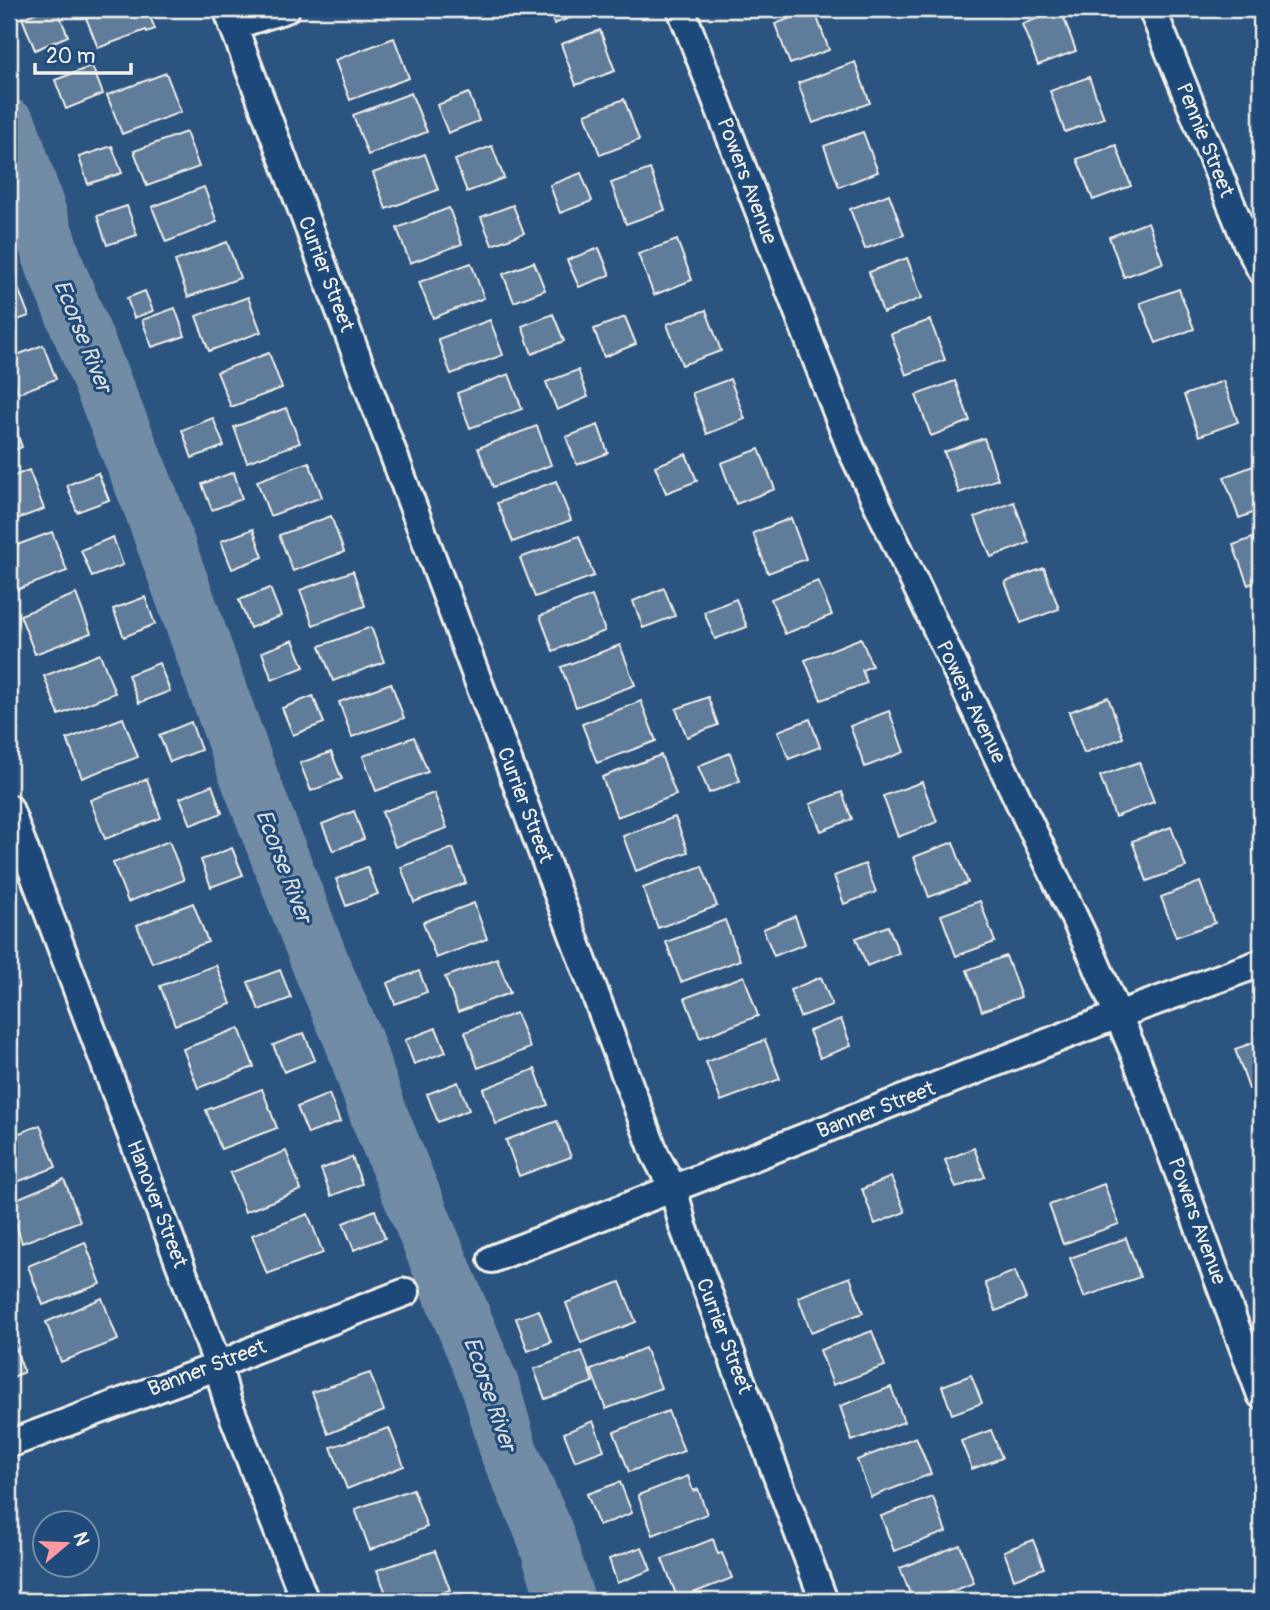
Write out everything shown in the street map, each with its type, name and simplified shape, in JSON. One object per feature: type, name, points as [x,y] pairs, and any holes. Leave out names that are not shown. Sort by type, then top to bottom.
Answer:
[{"type":"street","points":[[230,17],[286,9]]},
{"type":"street","name":"Powers Avenue","points":[[681,9],[851,449],[1094,959],[1142,1071],[1261,1395]]},
{"type":"street","name":"Pennie Street","points":[[1152,9],[1261,270]]},
{"type":"street","name":"Currier Street","points":[[230,17],[656,1154],[674,1190],[682,1226],[824,1601]]},
{"type":"street","name":"Hanover Street","points":[[9,808],[218,1366],[227,1400],[305,1601]]},
{"type":"street","name":"Banner Street","points":[[492,1259],[1118,1015],[1261,963]]},
{"type":"street","name":"Banner Street","points":[[9,1444],[406,1292]]},
{"type":"building","points":[[45,9],[57,9],[68,36],[35,50],[22,18]]},
{"type":"building","points":[[147,9],[155,29],[98,48],[83,10]]},
{"type":"building","points":[[548,9],[592,9],[554,24]]},
{"type":"building","points":[[814,9],[829,50],[790,64],[775,24]]},
{"type":"building","points":[[1061,10],[1076,51],[1038,65],[1022,24]]},
{"type":"building","points":[[600,30],[615,71],[576,85],[561,44]]},
{"type":"building","points":[[394,38],[409,78],[350,100],[335,60]]},
{"type":"building","points":[[855,62],[870,103],[813,123],[798,83]]},
{"type":"building","points":[[92,66],[103,94],[66,109],[55,80]]},
{"type":"building","points":[[166,73],[181,112],[122,134],[107,95]]},
{"type":"building","points":[[1089,77],[1104,118],[1065,132],[1050,91]]},
{"type":"building","points":[[411,93],[427,132],[368,155],[353,115]]},
{"type":"building","points":[[469,93],[479,121],[448,133],[437,105]]},
{"type":"building","points":[[624,99],[639,140],[600,155],[585,114]]},
{"type":"building","points":[[186,132],[199,167],[147,186],[134,151]]},
{"type":"building","points":[[863,132],[878,172],[839,187],[824,146]]},
{"type":"building","points":[[1116,145],[1131,186],[1093,200],[1077,159]]},
{"type":"building","points":[[112,146],[122,173],[88,184],[79,157]]},
{"type":"building","points":[[492,146],[504,178],[467,192],[455,160]]},
{"type":"building","points":[[425,154],[438,190],[386,209],[373,173]]},
{"type":"building","points":[[650,169],[665,210],[626,224],[611,183]]},
{"type":"building","points":[[581,173],[592,201],[560,213],[550,185]]},
{"type":"building","points":[[204,187],[217,222],[166,242],[152,207]]},
{"type":"building","points":[[889,194],[904,235],[865,249],[850,209]]},
{"type":"building","points":[[513,205],[524,233],[492,245],[481,217]]},
{"type":"building","points":[[127,206],[137,235],[107,245],[97,216]]},
{"type":"building","points":[[449,208],[462,244],[410,263],[397,228]]},
{"type":"building","points":[[1148,222],[1163,263],[1124,277],[1109,237]]},
{"type":"building","points":[[677,240],[692,280],[654,295],[638,254]]},
{"type":"building","points":[[227,242],[240,278],[188,297],[175,261]]},
{"type":"building","points":[[599,248],[610,275],[579,287],[567,260]]},
{"type":"building","points":[[907,258],[922,298],[883,313],[869,272]]},
{"type":"building","points":[[534,262],[545,290],[514,302],[503,274]]},
{"type":"building","points":[[471,263],[484,298],[433,318],[419,282]]},
{"type":"building","points":[[18,288],[29,316],[9,323],[9,292]]},
{"type":"building","points":[[1179,289],[1194,329],[1156,343],[1140,303]]},
{"type":"building","points":[[145,291],[153,311],[134,318],[127,298]]},
{"type":"building","points":[[248,297],[261,332],[209,351],[196,316]]},
{"type":"building","points":[[175,308],[185,336],[152,347],[142,320]]},
{"type":"building","points":[[706,310],[721,351],[682,365],[667,324]]},
{"type":"building","points":[[553,314],[564,341],[532,354],[522,326]]},
{"type":"building","points":[[625,317],[636,344],[604,357],[594,329]]},
{"type":"building","points":[[490,320],[503,355],[451,374],[438,339]]},
{"type":"building","points":[[930,320],[945,360],[906,375],[891,334]]},
{"type":"building","points":[[43,345],[56,379],[18,393],[9,369],[9,358]]},
{"type":"building","points":[[269,353],[282,388],[231,407],[217,372]]},
{"type":"building","points":[[578,370],[588,397],[557,410],[546,382]]},
{"type":"building","points":[[509,374],[522,409],[470,428],[457,393]]},
{"type":"building","points":[[730,379],[745,419],[707,434],[692,393]]},
{"type":"building","points":[[955,381],[970,421],[931,436],[916,395]]},
{"type":"building","points":[[1223,381],[1238,422],[1199,436],[1184,395]]},
{"type":"building","points":[[286,408],[300,443],[247,462],[234,427]]},
{"type":"building","points":[[9,411],[22,447],[9,452]]},
{"type":"building","points":[[213,418],[224,446],[192,458],[182,430]]},
{"type":"building","points":[[598,425],[608,453],[577,465],[566,437]]},
{"type":"building","points":[[537,426],[551,465],[493,487],[478,448]]},
{"type":"building","points":[[984,438],[998,479],[959,493],[944,452]]},
{"type":"building","points":[[759,449],[775,489],[736,504],[721,463]]},
{"type":"building","points":[[686,454],[697,481],[666,493],[655,466]]},
{"type":"building","points":[[309,462],[322,497],[270,516],[257,481]]},
{"type":"building","points":[[1261,463],[1261,510],[1239,518],[1224,477]]},
{"type":"building","points":[[29,470],[44,509],[9,522],[9,478]]},
{"type":"building","points":[[234,472],[242,499],[212,510],[202,484]]},
{"type":"building","points":[[98,473],[109,500],[77,512],[67,485]]},
{"type":"building","points":[[556,481],[571,520],[513,542],[497,503]]},
{"type":"building","points":[[1014,502],[1029,543],[991,557],[975,517]]},
{"type":"building","points":[[331,516],[344,552],[293,571],[279,535]]},
{"type":"building","points":[[791,518],[806,559],[768,573],[753,533]]},
{"type":"building","points":[[253,529],[263,557],[232,569],[221,541]]},
{"type":"building","points":[[52,532],[67,571],[11,592],[9,548]]},
{"type":"building","points":[[1261,535],[1261,580],[1248,585],[1233,545]]},
{"type":"building","points":[[579,536],[594,576],[535,597],[520,558]]},
{"type":"building","points":[[113,537],[123,565],[92,577],[81,550]]},
{"type":"building","points":[[1044,568],[1059,609],[1021,623],[1005,582]]},
{"type":"building","points":[[353,571],[365,606],[313,625],[300,590]]},
{"type":"building","points":[[818,581],[832,615],[785,634],[771,599]]},
{"type":"building","points":[[270,588],[281,616],[250,628],[239,600]]},
{"type":"building","points":[[664,588],[675,616],[643,628],[633,601]]},
{"type":"building","points":[[76,594],[91,633],[35,654],[20,615]]},
{"type":"building","points":[[592,596],[605,631],[553,651],[540,616]]},
{"type":"building","points":[[145,597],[155,624],[124,637],[113,609]]},
{"type":"building","points":[[736,599],[747,627],[715,639],[704,612]]},
{"type":"building","points":[[371,627],[384,662],[333,681],[320,646]]},
{"type":"building","points":[[861,638],[872,666],[862,670],[867,683],[821,700],[805,660]]},
{"type":"building","points":[[293,640],[304,667],[272,680],[262,652]]},
{"type":"building","points":[[620,645],[635,685],[576,707],[561,667]]},
{"type":"building","points":[[100,654],[115,693],[59,715],[44,676]]},
{"type":"building","points":[[159,663],[170,691],[139,703],[128,675]]},
{"type":"building","points":[[391,683],[404,718],[352,737],[339,702]]},
{"type":"building","points":[[313,696],[324,723],[293,735],[282,708]]},
{"type":"building","points":[[708,697],[718,725],[687,737],[676,709]]},
{"type":"building","points":[[1108,697],[1123,738],[1084,753],[1069,712]]},
{"type":"building","points":[[641,701],[656,741],[597,763],[582,724]]},
{"type":"building","points":[[889,711],[904,752],[865,767],[850,726]]},
{"type":"building","points":[[123,718],[138,757],[82,778],[67,739]]},
{"type":"building","points":[[810,719],[820,747],[789,759],[778,731]]},
{"type":"building","points":[[191,722],[201,750],[170,762],[159,735]]},
{"type":"building","points":[[414,737],[428,772],[376,791],[363,756]]},
{"type":"building","points":[[331,752],[342,779],[311,791],[300,763]]},
{"type":"building","points":[[730,753],[740,781],[709,793],[698,766]]},
{"type":"building","points":[[661,755],[676,795],[617,817],[602,777]]},
{"type":"building","points":[[1139,762],[1154,802],[1115,817],[1100,776]]},
{"type":"building","points":[[147,779],[161,818],[105,839],[90,800]]},
{"type":"building","points":[[922,782],[937,822],[898,837],[883,796]]},
{"type":"building","points":[[212,785],[222,813],[191,825],[180,798]]},
{"type":"building","points":[[842,792],[852,819],[821,831],[810,804]]},
{"type":"building","points":[[434,793],[447,828],[395,847],[382,812]]},
{"type":"building","points":[[354,811],[364,839],[333,851],[322,824]]},
{"type":"building","points":[[675,817],[688,852],[636,871],[623,836]]},
{"type":"building","points":[[1171,827],[1186,867],[1147,881],[1132,841]]},
{"type":"building","points":[[169,841],[184,880],[128,902],[113,863]]},
{"type":"building","points":[[953,842],[968,883],[929,897],[914,857]]},
{"type":"building","points":[[232,848],[243,875],[211,887],[201,860]]},
{"type":"building","points":[[453,848],[466,883],[414,902],[401,867]]},
{"type":"building","points":[[865,864],[876,892],[844,904],[834,876]]},
{"type":"building","points":[[702,866],[717,906],[658,928],[643,888]]},
{"type":"building","points":[[367,867],[378,894],[346,906],[336,879]]},
{"type":"building","points":[[1200,882],[1215,923],[1176,937],[1161,897]]},
{"type":"building","points":[[980,901],[995,942],[956,956],[941,915]]},
{"type":"building","points":[[193,903],[208,942],[152,963],[137,925]]},
{"type":"building","points":[[474,903],[487,939],[436,958],[423,922]]},
{"type":"building","points":[[795,916],[805,944],[774,956],[763,929]]},
{"type":"building","points":[[725,920],[740,960],[681,982],[666,942]]},
{"type":"building","points":[[888,926],[899,953],[867,966],[856,938]]},
{"type":"building","points":[[1006,956],[1021,997],[982,1011],[967,970]]},
{"type":"building","points":[[497,958],[510,993],[458,1012],[445,977]]},
{"type":"building","points":[[216,965],[231,1004],[175,1025],[160,986]]},
{"type":"building","points":[[280,970],[291,998],[259,1010],[248,982]]},
{"type":"building","points":[[419,971],[427,992],[395,1004],[387,983]]},
{"type":"building","points":[[744,976],[758,1016],[700,1038],[685,998]]},
{"type":"building","points":[[821,977],[832,1005],[800,1017],[790,990]]},
{"type":"building","points":[[516,1013],[530,1048],[478,1068],[465,1032]]},
{"type":"building","points":[[841,1019],[851,1046],[820,1058],[809,1031]]},
{"type":"building","points":[[239,1028],[254,1067],[198,1088],[183,1049]]},
{"type":"building","points":[[436,1028],[446,1052],[414,1064],[405,1040]]},
{"type":"building","points":[[304,1033],[315,1060],[284,1072],[273,1045]]},
{"type":"building","points":[[765,1040],[780,1079],[721,1101],[706,1062]]},
{"type":"building","points":[[1261,1040],[1261,1084],[1249,1089],[1235,1049]]},
{"type":"building","points":[[9,1041],[15,1057],[9,1060]]},
{"type":"building","points":[[535,1069],[548,1105],[496,1124],[483,1089]]},
{"type":"building","points":[[458,1082],[469,1110],[438,1122],[427,1094]]},
{"type":"building","points":[[262,1089],[277,1128],[221,1149],[206,1110]]},
{"type":"building","points":[[329,1094],[340,1122],[308,1134],[297,1107]]},
{"type":"building","points":[[557,1121],[571,1157],[519,1176],[506,1140]]},
{"type":"building","points":[[40,1125],[56,1167],[9,1185],[9,1137]]},
{"type":"building","points":[[974,1148],[985,1177],[956,1188],[945,1160]]},
{"type":"building","points":[[286,1151],[301,1190],[245,1212],[230,1173]]},
{"type":"building","points":[[352,1157],[362,1184],[331,1196],[321,1169]]},
{"type":"building","points":[[891,1177],[905,1212],[875,1224],[862,1189]]},
{"type":"building","points":[[64,1179],[80,1221],[22,1243],[9,1202]]},
{"type":"building","points":[[1104,1184],[1119,1224],[1063,1244],[1049,1205]]},
{"type":"building","points":[[375,1210],[385,1238],[354,1250],[343,1223]]},
{"type":"building","points":[[308,1214],[323,1253],[267,1274],[252,1235]]},
{"type":"building","points":[[1126,1238],[1140,1277],[1084,1297],[1070,1258]]},
{"type":"building","points":[[85,1242],[101,1284],[43,1305],[28,1266]]},
{"type":"building","points":[[1015,1271],[1026,1299],[996,1311],[985,1283]]},
{"type":"building","points":[[850,1277],[863,1313],[811,1332],[798,1297]]},
{"type":"building","points":[[620,1282],[636,1322],[581,1343],[566,1303]]},
{"type":"building","points":[[102,1298],[118,1340],[61,1362],[46,1322]]},
{"type":"building","points":[[539,1310],[551,1342],[528,1351],[516,1318]]},
{"type":"building","points":[[872,1331],[885,1366],[833,1385],[820,1350]]},
{"type":"building","points":[[13,1341],[24,1372],[9,1379],[9,1343]]},
{"type":"building","points":[[645,1348],[661,1388],[606,1409],[591,1370]]},
{"type":"building","points":[[582,1351],[593,1382],[545,1399],[534,1369]]},
{"type":"building","points":[[370,1373],[384,1411],[328,1434],[312,1392]]},
{"type":"building","points":[[971,1375],[982,1403],[952,1414],[942,1386]]},
{"type":"building","points":[[891,1387],[904,1422],[852,1441],[840,1406]]},
{"type":"building","points":[[668,1411],[684,1451],[629,1472],[614,1432]]},
{"type":"building","points":[[593,1421],[604,1450],[575,1461],[564,1433]]},
{"type":"building","points":[[389,1428],[404,1466],[347,1489],[331,1447]]},
{"type":"building","points":[[991,1430],[1002,1458],[972,1469],[961,1441]]},
{"type":"building","points":[[916,1437],[931,1474],[871,1497],[857,1460]]},
{"type":"building","points":[[688,1476],[693,1491],[698,1489],[707,1514],[653,1535],[638,1495]]},
{"type":"building","points":[[620,1482],[632,1513],[599,1526],[587,1494]]},
{"type":"building","points":[[413,1489],[427,1527],[370,1550],[355,1509]]},
{"type":"building","points":[[933,1497],[946,1532],[894,1551],[881,1516]]},
{"type":"building","points":[[713,1539],[732,1578],[678,1599],[662,1559]]},
{"type":"building","points":[[1033,1540],[1044,1568],[1014,1579],[1004,1551]]},
{"type":"building","points":[[960,1545],[974,1583],[926,1601],[913,1601],[900,1568]]},
{"type":"building","points":[[642,1547],[651,1570],[617,1583],[609,1559]]},
{"type":"building","points":[[435,1551],[450,1590],[420,1601],[389,1601],[377,1570]]},
{"type":"building","points":[[1053,1595],[1055,1601],[1037,1601]]},
{"type":"waterway","name":"Ecorse River","points":[[9,128],[56,269],[150,500],[245,766],[323,970],[353,1039],[380,1118],[491,1388],[509,1452],[543,1529],[566,1601]]}]
